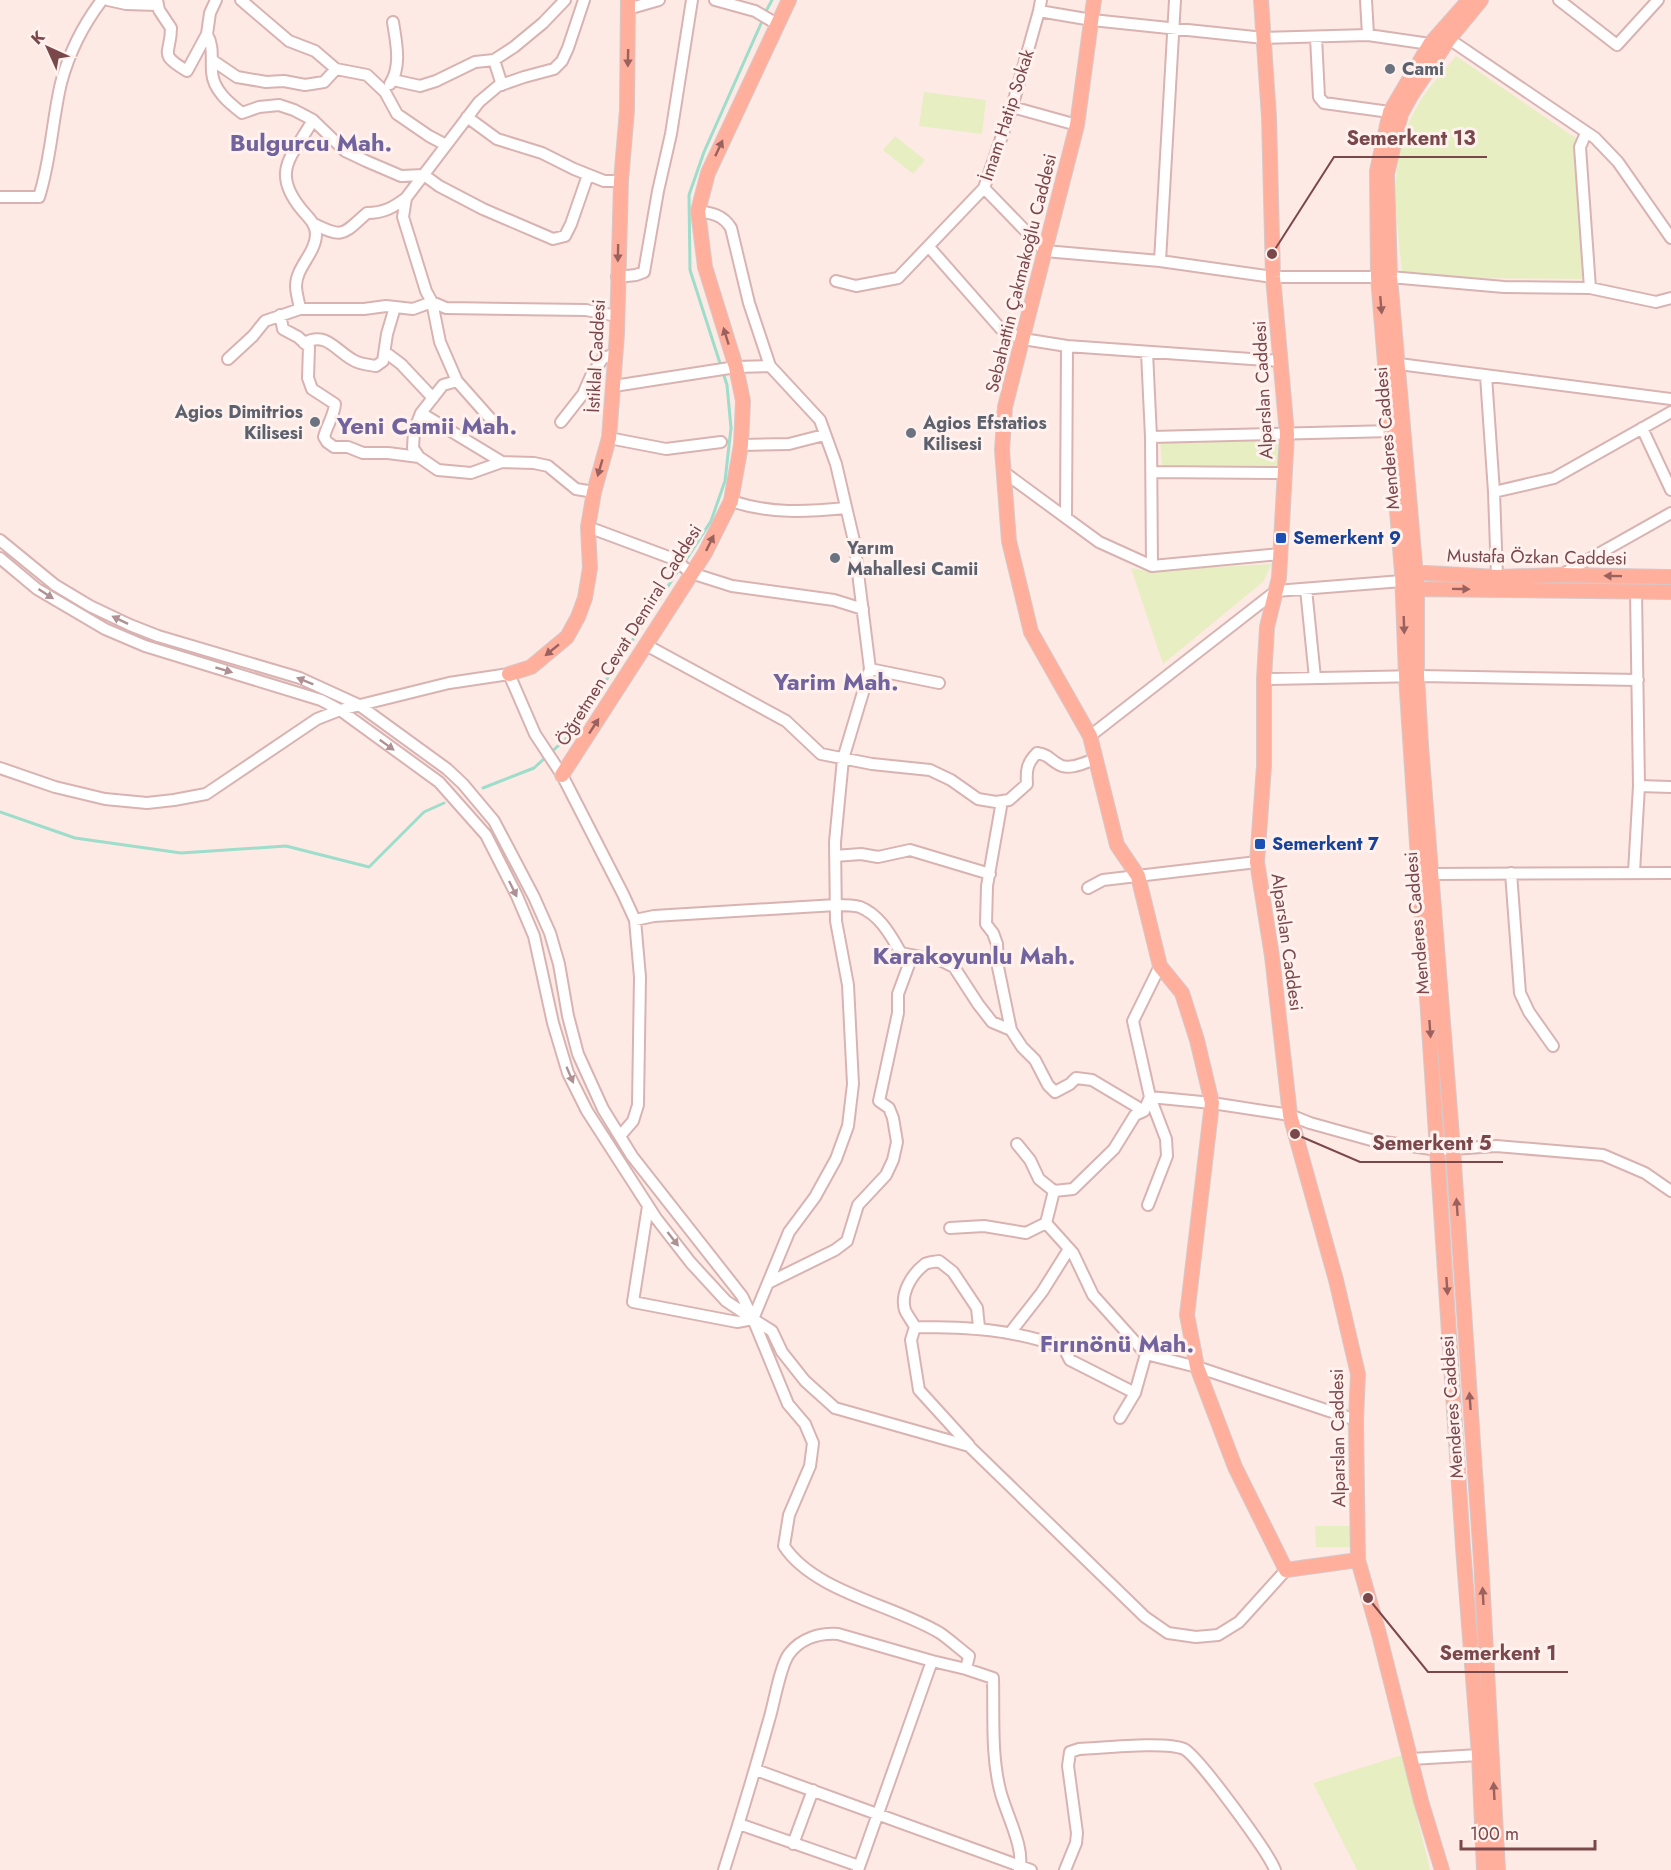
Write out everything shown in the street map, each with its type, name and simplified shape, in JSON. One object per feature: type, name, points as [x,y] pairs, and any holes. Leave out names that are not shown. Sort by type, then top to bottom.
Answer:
[{"type":"main road","name":"Öğretmen Cevat Demiral Caddesi","points":[[559,769],[646,645],[705,554],[731,501],[741,445],[743,401],[729,369],[705,267],[698,211],[708,173],[773,21],[789,0]]},
{"type":"main road","name":"Sebahattin Çakmakoğlu Caddesi","points":[[1094,0],[1077,125],[1005,407],[1002,450],[1009,541],[1031,632],[1090,736],[1117,845],[1138,876],[1160,966],[1182,993],[1197,1040],[1212,1103],[1187,1316],[1197,1367],[1235,1467],[1286,1570]]},
{"type":"main road","name":"Alparslan Caddesi","points":[[1261,0],[1273,277],[1287,434],[1280,554],[1276,591],[1267,627],[1264,679],[1264,766],[1257,862],[1272,956],[1290,1115],[1336,1280],[1358,1374],[1356,1420],[1358,1560],[1442,1870]]},
{"type":"main road","name":"Menderes Caddesi","points":[[1468,0],[1430,44],[1396,113],[1387,174],[1384,277],[1392,431],[1406,578],[1418,588],[1412,676],[1431,874],[1453,1149],[1482,1572],[1498,1870]]},
{"type":"main road","name":"Menderes Caddesi","points":[[1396,113],[1412,94],[1449,39],[1481,0]]},
{"type":"main road","name":"İstiklal Caddesi","points":[[509,674],[531,667],[567,637],[578,618],[585,598],[590,568],[588,527],[594,492],[609,438],[614,386],[621,181],[627,110],[628,5]]},
{"type":"main road","name":"Menderes Caddesi","points":[[1384,277],[1399,364],[1406,578],[1438,1150],[1463,1547],[1479,1755],[1484,1870]]},
{"type":"main road","name":"Mustafa Özkan Caddesi","points":[[1406,578],[1561,575],[1671,577]]},
{"type":"main road","name":"Mustafa Özkan Caddesi","points":[[1418,588],[1671,592]]},
{"type":"main road","points":[[1286,1570],[1358,1560]]},
{"type":"street","points":[[0,196],[39,197],[45,180],[57,104],[66,66],[82,31],[102,0]]},
{"type":"street","points":[[108,0],[126,4],[157,3],[171,28],[167,55],[173,63],[187,71],[207,34],[210,13],[216,0]]},
{"type":"street","points":[[241,0],[289,41],[315,51],[336,69],[367,75],[385,92],[398,114],[446,145]]},
{"type":"street","points":[[393,80],[420,86],[436,81],[475,62],[494,60],[528,35],[565,0]]},
{"type":"street","points":[[313,120],[286,167],[286,185],[297,204],[314,224],[332,234],[344,233],[367,213],[392,209],[406,198],[479,102],[502,85],[554,69],[562,61],[568,48],[584,0]]},
{"type":"street","points":[[628,5],[659,0]]},
{"type":"street","points":[[617,277],[644,272],[658,191],[671,134],[692,0]]},
{"type":"street","points":[[715,0],[755,11],[773,21]]},
{"type":"street","points":[[1160,261],[1175,0]]},
{"type":"street","points":[[1366,0],[1368,36]]},
{"type":"street","points":[[1559,0],[1617,45],[1658,0]]},
{"type":"street","points":[[1040,5],[1092,20],[1264,38],[1368,36],[1430,44],[1449,39],[1595,138],[1618,162],[1671,238]]},
{"type":"street","name":"İmam Hatip Sokak","points":[[836,281],[856,286],[898,278],[984,188],[1012,107],[1040,5]]},
{"type":"street","points":[[385,92],[396,75],[397,48],[393,22]]},
{"type":"street","points":[[207,34],[212,44],[212,73],[218,89],[229,103],[242,113],[260,107],[279,105],[294,110],[313,120],[345,150],[366,161],[401,176],[424,175],[439,186],[483,209],[554,240],[565,236],[588,175]]},
{"type":"street","points":[[1316,37],[1321,101],[1327,105],[1396,113]]},
{"type":"street","points":[[212,60],[237,77],[305,85],[324,82],[336,69]]},
{"type":"street","points":[[494,60],[502,85]]},
{"type":"street","points":[[1012,107],[1077,125]]},
{"type":"street","points":[[467,117],[497,139],[542,153],[604,181],[621,181]]},
{"type":"street","points":[[1586,133],[1580,147],[1590,288]]},
{"type":"street","points":[[984,188],[1045,251],[1160,261],[1273,277],[1384,277],[1504,287],[1590,288],[1656,302],[1671,298]]},
{"type":"street","points":[[406,198],[403,217],[426,291],[432,302],[440,342],[457,381],[496,425]]},
{"type":"street","points":[[698,211],[718,216],[732,228],[749,303],[770,366],[820,420],[836,464],[854,541],[870,669],[843,759],[835,856],[836,921],[848,996],[853,1084],[848,1126],[837,1159],[815,1197],[789,1232],[753,1319]]},
{"type":"street","points":[[300,309],[296,285],[300,269],[313,246],[316,234],[314,224]]},
{"type":"street","points":[[929,247],[1001,329],[1023,339],[1067,346],[1280,361]]},
{"type":"street","points":[[228,359],[253,336],[265,321],[300,309],[364,309],[387,306],[413,309],[432,302],[446,308],[586,310],[617,316]]},
{"type":"street","points":[[304,343],[313,338],[324,339],[355,362],[376,366],[384,361],[387,334],[394,307]]},
{"type":"street","points":[[280,315],[283,328],[309,347],[308,378],[312,389],[335,404],[335,413],[324,437],[327,442],[334,447],[348,447],[363,453],[419,457]]},
{"type":"street","points":[[1066,518],[1067,346]]},
{"type":"street","points":[[385,352],[401,364],[433,398]]},
{"type":"street","points":[[1147,352],[1152,472],[1152,566]]},
{"type":"street","points":[[561,422],[583,394],[603,358],[616,354]]},
{"type":"street","points":[[1399,364],[1671,399]]},
{"type":"street","points":[[614,386],[729,369],[770,366]]},
{"type":"street","points":[[1486,376],[1497,577]]},
{"type":"street","points":[[457,381],[443,385],[421,413],[414,432],[413,448],[419,457],[438,470],[471,473],[502,462],[548,466],[576,489],[594,492]]},
{"type":"street","points":[[1494,492],[1554,478],[1671,412]]},
{"type":"street","points":[[421,413],[502,462]]},
{"type":"street","points":[[1642,428],[1671,490]]},
{"type":"street","points":[[1151,437],[1392,431]]},
{"type":"street","points":[[741,445],[789,444],[824,435]]},
{"type":"street","points":[[609,438],[666,449],[721,442]]},
{"type":"street","points":[[1152,472],[1285,472]]},
{"type":"street","points":[[1005,473],[1099,542],[1152,566],[1280,554]]},
{"type":"street","points":[[731,501],[752,508],[776,512],[803,513],[846,508]]},
{"type":"street","points":[[1561,575],[1671,513]]},
{"type":"street","points":[[588,527],[674,559],[691,573],[732,586],[834,600],[863,609]]},
{"type":"street","points":[[0,540],[55,585],[90,606],[130,625],[158,636],[300,678],[359,705],[447,769],[463,784],[499,828],[550,933],[578,1054],[603,1108],[632,1156],[742,1296],[789,1404],[805,1424],[813,1443],[810,1466],[789,1515],[784,1546],[793,1559],[821,1580],[940,1633],[969,1656],[966,1669]]},
{"type":"street","points":[[0,558],[37,589],[105,629],[145,646],[321,700],[340,710],[439,782],[486,835],[517,896],[534,936],[553,1023],[568,1073],[587,1111],[648,1206],[692,1263],[726,1301],[772,1331],[782,1352],[805,1381],[835,1408],[969,1446]]},
{"type":"street","points":[[1090,736],[1276,591],[1406,578]]},
{"type":"street","points":[[1306,589],[1316,678]]},
{"type":"street","points":[[1634,872],[1639,786],[1636,591]]},
{"type":"street","points":[[646,645],[786,721],[820,754],[930,770],[951,780],[978,799],[996,802],[1009,800],[1027,784],[1026,770],[1029,761],[1037,753],[1049,755],[1059,765],[1072,766],[1095,759]]},
{"type":"street","points":[[870,669],[939,683]]},
{"type":"street","points":[[0,768],[55,787],[105,799],[147,803],[174,800],[206,794],[317,719],[340,710],[448,683],[509,674],[535,734],[559,769],[635,920],[640,977],[638,1105],[633,1121],[620,1136]]},
{"type":"street","points":[[1264,679],[1412,676],[1638,680]]},
{"type":"street","points":[[1639,786],[1671,787]]},
{"type":"street","points":[[1002,801],[987,886],[986,924],[997,944],[998,967],[1011,1030],[1022,1047],[1035,1060],[1048,1085],[1055,1092],[1076,1078],[1092,1080],[1144,1111]]},
{"type":"street","points":[[835,856],[861,854],[878,857],[910,850],[990,874]]},
{"type":"street","points":[[1088,888],[1104,880],[1257,862]]},
{"type":"street","points":[[1511,873],[1520,993],[1529,1012],[1553,1046]]},
{"type":"street","points":[[1431,874],[1671,873]]},
{"type":"street","points":[[635,920],[654,916],[836,905],[860,907],[889,931],[901,952],[942,961],[954,967],[992,1022],[1011,1030]]},
{"type":"street","points":[[768,1283],[835,1250],[847,1241],[858,1205],[886,1175],[893,1160],[897,1142],[893,1118],[889,1108],[879,1101],[898,1013],[898,994],[912,956]]},
{"type":"street","points":[[1148,1205],[1167,1156],[1166,1139],[1150,1097],[1133,1021],[1160,966]]},
{"type":"street","points":[[1150,1097],[1212,1103],[1290,1115],[1371,1140],[1438,1150],[1496,1146],[1603,1155],[1645,1173],[1671,1191]]},
{"type":"street","points":[[1017,1144],[1030,1161],[1039,1179],[1054,1191],[1073,1190],[1114,1149],[1135,1115],[1144,1111],[1150,1097]]},
{"type":"street","points":[[950,1228],[984,1226],[1026,1233],[1046,1223],[1054,1191]]},
{"type":"street","points":[[648,1206],[633,1302],[737,1322],[753,1319]]},
{"type":"street","points":[[1046,1223],[1069,1249],[1093,1295],[1146,1354],[1197,1367],[1356,1420]]},
{"type":"street","points":[[1010,1333],[1042,1292],[1069,1249]]},
{"type":"street","points":[[979,1328],[977,1308],[953,1272],[939,1261],[927,1262],[906,1288],[904,1299],[905,1310],[915,1327],[911,1340],[919,1390],[969,1446],[1145,1617],[1168,1633],[1196,1637],[1218,1635],[1239,1622],[1286,1570]]},
{"type":"street","points":[[915,1327],[979,1328],[1045,1340],[1064,1348],[1070,1360],[1135,1393]]},
{"type":"street","points":[[1120,1418],[1135,1393],[1146,1354]]},
{"type":"street","points":[[724,1870],[756,1770],[786,1661],[797,1646],[807,1639],[828,1634],[838,1634],[993,1678],[997,1775],[1020,1854],[1019,1868]]},
{"type":"street","points":[[739,1824],[859,1868],[932,1661]]},
{"type":"street","points":[[1065,1870],[1076,1844],[1077,1833],[1068,1766],[1070,1752],[1079,1749],[1168,1745],[1184,1750],[1194,1757],[1233,1808],[1275,1870]]},
{"type":"street","points":[[1411,1759],[1479,1755]]},
{"type":"street","points":[[756,1770],[1019,1868],[1031,1870]]},
{"type":"street","points":[[794,1844],[813,1790]]},
{"type":"green space","points":[[1456,56],[1577,139],[1587,279],[1464,278],[1402,272],[1397,228],[1396,186],[1402,144],[1419,103]]},
{"type":"green space","points":[[924,92],[986,100],[982,134],[919,126]]},
{"type":"green space","points":[[895,136],[925,160],[913,174],[883,150]]},
{"type":"green space","points":[[1160,440],[1278,440],[1278,466],[1162,465]]},
{"type":"green space","points":[[1271,564],[1264,581],[1163,664],[1131,568],[1148,571]]},
{"type":"green space","points":[[1315,1526],[1352,1526],[1352,1547],[1316,1547]]},
{"type":"green space","points":[[1402,1755],[1430,1870],[1357,1870],[1313,1783]]},
{"type":"waterway","points":[[765,13],[772,0]]},
{"type":"waterway","points":[[684,563],[711,521],[725,481],[731,428],[727,385],[690,270],[689,195],[704,152],[763,19]]},
{"type":"waterway","points":[[483,788],[534,768],[570,735],[680,568]]},
{"type":"waterway","points":[[0,812],[75,838],[181,853],[286,846],[369,867],[424,812],[444,803]]},
{"type":"place","name":"Cami","points":[[1390,69]]},
{"type":"place","name":"Semerkent 13","points":[[1272,254]]},
{"type":"place","name":"Agios Dimitrios Kilisesi","points":[[315,422]]},
{"type":"place","name":"Agios Efstatios Kilisesi","points":[[911,433]]},
{"type":"place","name":"Semerkent 9","points":[[1281,538]]},
{"type":"place","name":"Yarım Mahallesi Camii","points":[[835,558]]},
{"type":"place","name":"Semerkent 7","points":[[1260,844]]},
{"type":"place","name":"Semerkent 5","points":[[1295,1134]]},
{"type":"place","name":"Semerkent 1","points":[[1368,1598]]},
{"type":"district","name":"Bulgurcu Mah.","points":[[311,142]]},
{"type":"district","name":"Yeni Camii Mah.","points":[[427,425]]},
{"type":"district","name":"Yarim Mah.","points":[[836,681]]},
{"type":"district","name":"Karakoyunlu Mah.","points":[[974,955]]},
{"type":"district","name":"Fırınönü Mah.","points":[[1117,1343]]}]
